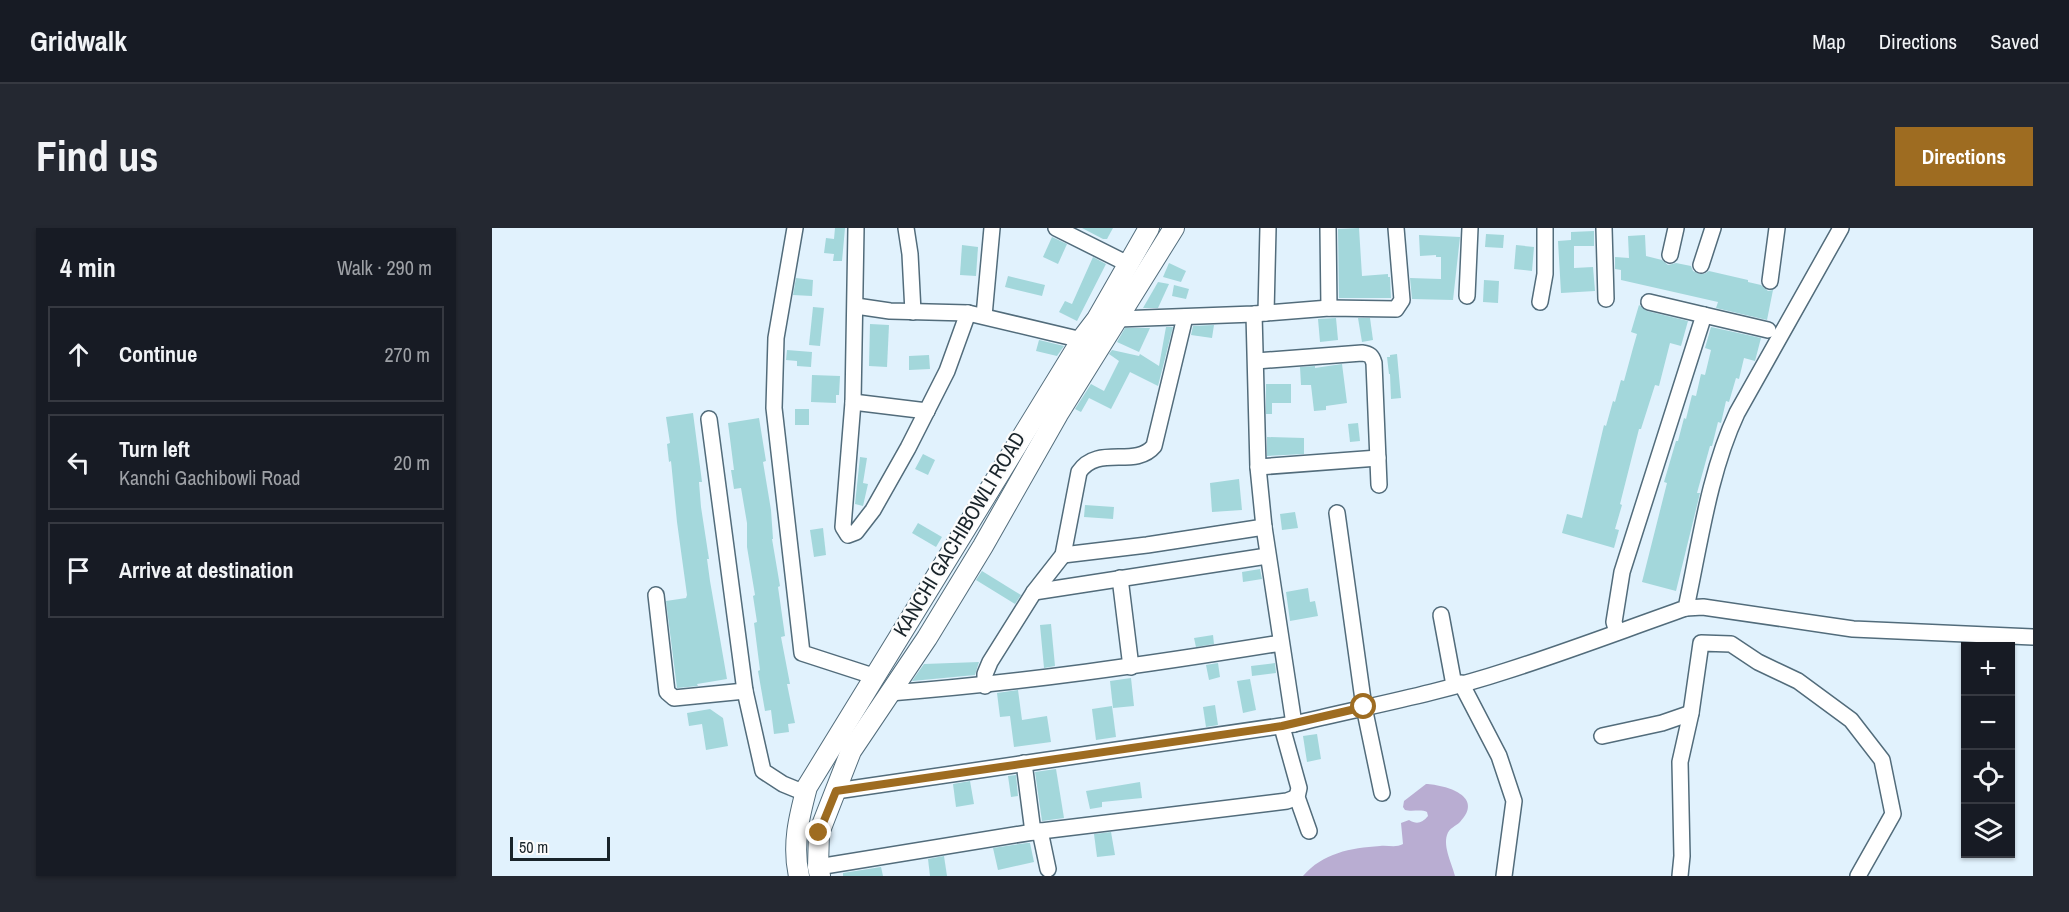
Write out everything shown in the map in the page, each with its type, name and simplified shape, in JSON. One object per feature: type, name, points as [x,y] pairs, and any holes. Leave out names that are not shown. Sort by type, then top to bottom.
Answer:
[{"type":"main road","name":"KANCHI GACHIBOWLI ROAD","points":[[799,876],[795,860],[797,824],[807,787],[1097,319],[1149,228]]},
{"type":"main road","name":"KANCHI GACHIBOWLI ROAD","points":[[819,871],[819,833],[851,751],[927,638],[983,546],[1058,414],[1174,228]]},
{"type":"street","points":[[795,228],[776,338],[774,408],[802,653],[876,676]]},
{"type":"street","points":[[856,228],[853,402],[843,527],[845,532],[851,535],[873,510],[976,314],[992,228]]},
{"type":"street","points":[[906,228],[910,254],[913,312]]},
{"type":"street","points":[[1056,228],[1128,264]]},
{"type":"street","points":[[1268,228],[1256,361],[1258,467],[1267,556],[1281,643],[1288,725],[1299,788],[1297,797],[1309,831]]},
{"type":"street","points":[[1328,228],[1329,308]]},
{"type":"street","points":[[1118,319],[1260,314],[1329,308],[1396,309],[1402,300],[1396,228]]},
{"type":"street","points":[[1467,296],[1470,228]]},
{"type":"street","points":[[1540,302],[1545,274],[1545,228]]},
{"type":"street","points":[[1604,228],[1606,299]]},
{"type":"street","points":[[1670,255],[1676,228]]},
{"type":"street","points":[[1701,266],[1713,228]]},
{"type":"street","points":[[1770,281],[1777,228]]},
{"type":"street","points":[[1686,608],[1726,436],[1841,228]]},
{"type":"street","points":[[1649,302],[1768,330]]},
{"type":"street","points":[[856,306],[890,311],[976,314],[1082,340]]},
{"type":"street","points":[[1617,632],[1614,622],[1622,572],[1704,315]]},
{"type":"street","points":[[985,686],[985,674],[990,662],[1034,592],[1063,555],[1079,472],[1084,463],[1093,459],[1140,455],[1148,453],[1154,446],[1185,317]]},
{"type":"street","points":[[1256,361],[1369,354],[1372,357],[1379,485]]},
{"type":"street","points":[[853,402],[927,411]]},
{"type":"street","points":[[709,419],[745,691],[763,771],[805,794]]},
{"type":"street","points":[[1258,467],[1378,458]]},
{"type":"street","points":[[1337,513],[1364,707],[1382,793]]},
{"type":"street","points":[[1063,555],[1264,527]]},
{"type":"street","points":[[1034,592],[1267,556]]},
{"type":"street","points":[[1120,578],[1131,667]]},
{"type":"street","points":[[656,595],[667,692],[674,698],[745,691]]},
{"type":"street","points":[[836,791],[1288,725],[1402,700],[1505,672],[1686,608],[1703,607],[1853,629],[2033,638]]},
{"type":"street","points":[[1442,615],[1458,684],[1498,756],[1514,801],[1504,876]]},
{"type":"street","points":[[890,693],[985,686],[1131,667],[1281,643]]},
{"type":"street","points":[[1680,876],[1682,856],[1680,762],[1691,713],[1701,643],[1731,644],[1758,662],[1798,681],[1851,720],[1882,760],[1893,814],[1857,876]]},
{"type":"street","points":[[1602,736],[1662,723],[1691,713]]},
{"type":"street","points":[[1024,763],[1036,831],[1047,869]]},
{"type":"street","points":[[819,871],[1036,831],[1287,801],[1297,797]]},
{"type":"shaded area","points":[[1426,784],[1443,787],[1460,794],[1466,799],[1468,805],[1467,813],[1449,831],[1446,840],[1455,876],[1303,876],[1319,862],[1338,853],[1358,848],[1403,844],[1401,823],[1409,820],[1419,822],[1428,816],[1425,811],[1405,810],[1404,801]]},
{"type":"building","points":[[835,228],[845,228],[842,261],[833,261],[834,254],[824,253],[826,238],[834,239]]},
{"type":"building","points":[[1082,228],[1113,228],[1107,239],[1103,239]]},
{"type":"building","points":[[1359,228],[1362,276],[1388,274],[1391,298],[1339,298],[1338,229]]},
{"type":"building","points":[[1594,231],[1594,246],[1574,246],[1574,268],[1593,267],[1595,291],[1561,293],[1558,241],[1571,240],[1571,232]]},
{"type":"building","points":[[1486,234],[1504,235],[1503,248],[1485,247]]},
{"type":"building","points":[[1419,235],[1460,237],[1453,300],[1412,299],[1410,278],[1441,279],[1441,257],[1420,256]]},
{"type":"building","points":[[1645,235],[1646,256],[1662,260],[1668,265],[1676,263],[1691,266],[1693,271],[1699,274],[1709,271],[1748,280],[1748,282],[1761,285],[1768,291],[1773,290],[1767,320],[1716,308],[1718,302],[1621,280],[1621,270],[1615,269],[1615,257],[1629,258],[1628,236]]},
{"type":"building","points":[[1052,237],[1067,244],[1058,264],[1043,257]]},
{"type":"building","points":[[962,245],[978,247],[976,276],[960,275]]},
{"type":"building","points":[[1516,245],[1534,247],[1532,271],[1514,269]]},
{"type":"building","points":[[1093,257],[1106,264],[1077,321],[1059,312],[1065,301],[1072,304]]},
{"type":"building","points":[[1169,263],[1186,271],[1181,282],[1163,277]]},
{"type":"building","points":[[1008,276],[1045,285],[1042,296],[1005,287]]},
{"type":"building","points":[[796,278],[813,280],[812,296],[793,295]]},
{"type":"building","points":[[1484,280],[1499,281],[1498,303],[1483,302]]},
{"type":"building","points":[[1158,282],[1169,284],[1158,308],[1143,308]]},
{"type":"building","points":[[1174,285],[1189,289],[1186,299],[1172,296]]},
{"type":"building","points":[[1639,305],[1647,311],[1688,321],[1681,346],[1670,343],[1659,386],[1655,385],[1641,429],[1639,429],[1620,504],[1622,505],[1615,529],[1619,530],[1614,548],[1562,533],[1567,514],[1582,518],[1604,425],[1606,426],[1621,380],[1624,381],[1637,334],[1631,332]]},
{"type":"building","points":[[813,307],[824,308],[820,346],[809,345]]},
{"type":"building","points":[[1336,318],[1338,340],[1320,342],[1318,319]]},
{"type":"building","points":[[1358,318],[1370,318],[1373,340],[1362,342]]},
{"type":"building","points":[[870,324],[889,325],[887,367],[869,366]]},
{"type":"building","points":[[1214,325],[1212,338],[1191,335],[1193,326]]},
{"type":"building","points":[[1166,327],[1173,327],[1158,386],[1130,372],[1111,409],[1089,398],[1081,412],[1075,409],[1091,384],[1104,391],[1119,361],[1109,354],[1112,350],[1139,356],[1140,354],[1159,366]]},
{"type":"building","points":[[1711,327],[1761,338],[1755,361],[1744,358],[1739,379],[1736,378],[1729,402],[1726,401],[1721,423],[1718,422],[1697,493],[1700,493],[1676,591],[1642,582],[1667,483],[1664,482],[1676,441],[1678,441],[1684,418],[1686,419],[1692,395],[1696,396],[1701,374],[1705,375],[1711,350],[1705,348]]},
{"type":"building","points":[[1125,328],[1150,328],[1139,352],[1117,342]]},
{"type":"building","points":[[1039,340],[1064,346],[1057,356],[1036,351]]},
{"type":"building","points":[[787,350],[812,352],[811,367],[797,366],[797,361],[786,360]]},
{"type":"building","points":[[1397,354],[1401,398],[1391,399],[1387,357]]},
{"type":"building","points":[[929,355],[930,369],[909,370],[909,356]]},
{"type":"building","points":[[1342,364],[1347,403],[1326,406],[1326,410],[1314,411],[1311,385],[1301,385],[1300,367],[1315,366],[1315,368]]},
{"type":"building","points":[[812,375],[840,376],[836,403],[811,402]]},
{"type":"building","points":[[1266,384],[1291,384],[1291,403],[1272,403],[1272,414],[1266,414]]},
{"type":"building","points":[[795,409],[809,409],[809,425],[795,425]]},
{"type":"building","points":[[693,413],[702,482],[699,482],[709,559],[707,559],[727,679],[677,688],[666,601],[686,598],[687,595],[671,461],[669,462],[667,444],[670,443],[666,417]]},
{"type":"building","points":[[759,418],[766,461],[763,462],[771,510],[772,539],[780,586],[778,587],[785,636],[781,637],[795,723],[788,724],[789,732],[774,734],[771,710],[765,711],[758,671],[760,670],[754,623],[757,622],[753,596],[755,595],[747,547],[747,523],[741,488],[734,489],[728,423]]},
{"type":"building","points":[[1358,423],[1360,441],[1350,442],[1348,424]]},
{"type":"building","points":[[1267,437],[1304,438],[1304,454],[1267,456]]},
{"type":"building","points":[[923,454],[935,460],[928,475],[915,469]]},
{"type":"building","points":[[860,457],[867,458],[863,483],[868,484],[863,506],[855,504]]},
{"type":"building","points":[[1239,479],[1242,510],[1212,512],[1210,483]]},
{"type":"building","points":[[1085,505],[1114,507],[1113,519],[1084,517]]},
{"type":"building","points":[[1295,512],[1298,528],[1282,530],[1280,514]]},
{"type":"building","points":[[918,523],[942,537],[936,547],[912,533]]},
{"type":"building","points":[[823,528],[826,555],[814,557],[810,530]]},
{"type":"building","points":[[1260,569],[1262,579],[1243,582],[1242,572]]},
{"type":"building","points":[[982,571],[1021,595],[1015,604],[976,580]]},
{"type":"building","points":[[1308,588],[1310,602],[1315,601],[1318,616],[1290,621],[1286,592]]},
{"type":"building","points":[[1051,624],[1055,666],[1044,668],[1040,625]]},
{"type":"building","points":[[1213,635],[1214,644],[1196,647],[1194,638]]},
{"type":"building","points":[[979,662],[975,675],[912,681],[924,664]]},
{"type":"building","points":[[1218,663],[1220,677],[1209,680],[1206,665]]},
{"type":"building","points":[[1275,663],[1276,673],[1252,676],[1251,666]]},
{"type":"building","points":[[1131,678],[1134,706],[1113,708],[1110,681]]},
{"type":"building","points":[[1250,679],[1256,710],[1243,713],[1237,681]]},
{"type":"building","points":[[1018,690],[1022,720],[1047,716],[1051,742],[1014,747],[1010,716],[1000,717],[997,693]]},
{"type":"building","points":[[1215,705],[1218,725],[1206,727],[1203,707]]},
{"type":"building","points":[[1112,706],[1116,737],[1096,740],[1092,709]]},
{"type":"building","points":[[710,709],[723,718],[728,746],[706,750],[702,724],[689,726],[687,713]]},
{"type":"building","points":[[1317,734],[1321,759],[1307,762],[1303,736]]},
{"type":"building","points":[[1056,769],[1064,818],[1042,821],[1035,772]]},
{"type":"building","points":[[1016,775],[1018,796],[1011,797],[1008,776]]},
{"type":"building","points":[[970,781],[974,804],[956,807],[953,784]]},
{"type":"building","points":[[1140,782],[1142,798],[1102,802],[1102,807],[1090,809],[1086,791]]},
{"type":"building","points":[[1111,832],[1115,855],[1097,857],[1094,834]]},
{"type":"building","points":[[1030,843],[1034,862],[998,870],[993,848]]},
{"type":"building","points":[[944,856],[947,876],[930,876],[928,859]]},
{"type":"building","points":[[881,867],[883,876],[843,876],[843,873]]},
{"type":"route","points":[[819,833],[836,791],[1282,726],[1364,707]]}]
